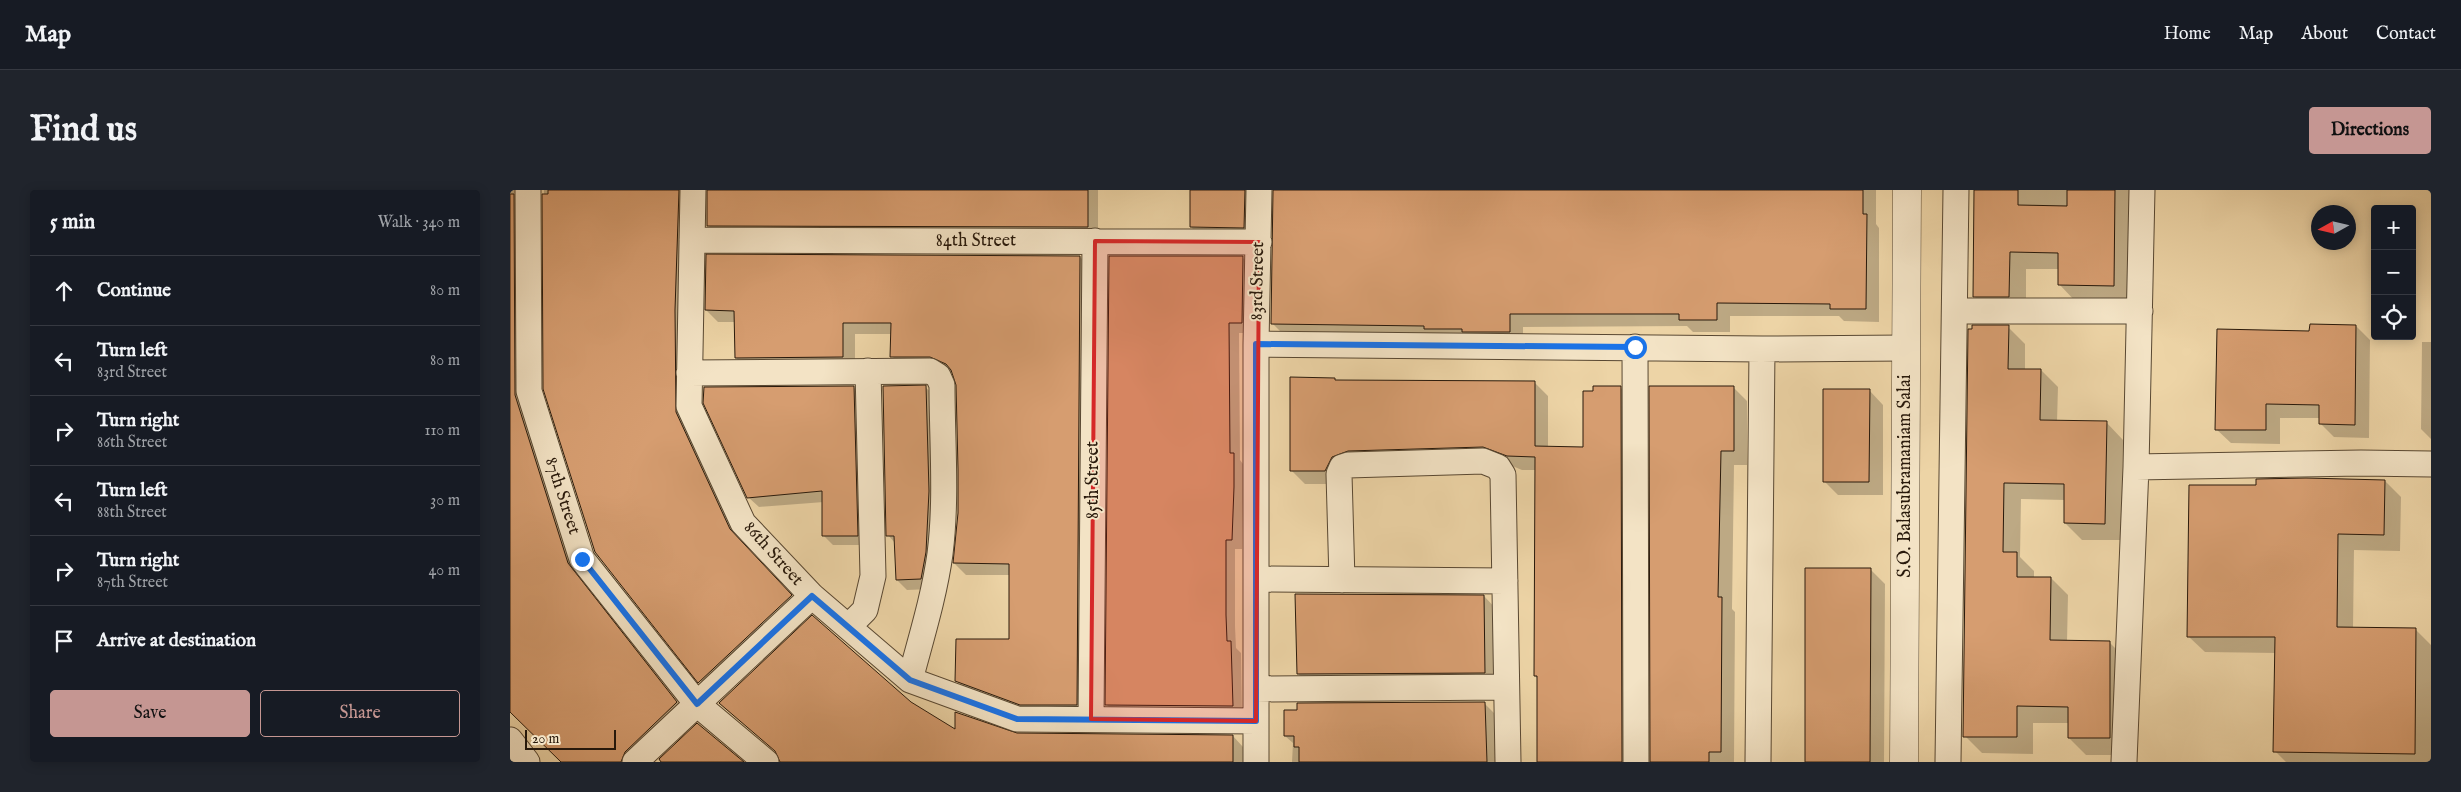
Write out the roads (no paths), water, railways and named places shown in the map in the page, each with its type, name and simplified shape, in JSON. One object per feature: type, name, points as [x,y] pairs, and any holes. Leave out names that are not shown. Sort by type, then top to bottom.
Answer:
[{"type":"street","name":"87th Street","points":[[528,190],[529,391],[582,559],[697,704],[766,762]]},
{"type":"street","name":"86th Street","points":[[693,190],[688,406],[743,524],[812,596],[910,680],[1017,719],[1256,721]]},
{"type":"street","name":"83rd Street","points":[[1256,762],[1256,344],[1259,190]]},
{"type":"street","name":"S.O. Balasubramaniam Salai","points":[[1904,762],[1907,190]]},
{"type":"street","points":[[1948,762],[1956,311],[1956,190]]},
{"type":"street","points":[[2124,762],[2136,467],[2142,190]]},
{"type":"street","name":"84th Street","points":[[692,240],[1259,242]]},
{"type":"street","name":"85th Street","points":[[1091,719],[1095,242]]},
{"type":"street","points":[[1956,311],[2140,311]]},
{"type":"street","points":[[1256,344],[1762,349],[1905,348]]},
{"type":"street","points":[[1635,347],[1636,762]]},
{"type":"street","points":[[1758,762],[1762,349]]},
{"type":"street","points":[[848,627],[865,610],[873,576],[868,371]]},
{"type":"street","points":[[689,373],[930,371],[938,376],[942,386],[943,518],[940,553],[932,599],[910,680]]},
{"type":"street","points":[[1342,580],[1339,474],[1342,467],[1348,465],[1483,461],[1498,467],[1503,474],[1508,762]]},
{"type":"street","points":[[2136,467],[2361,463],[2431,464]]},
{"type":"street","points":[[1256,579],[1505,581]]},
{"type":"street","points":[[635,762],[812,596]]},
{"type":"street","points":[[1256,689],[1506,688]]},
{"type":"street","points":[[510,740],[527,762]]}]
